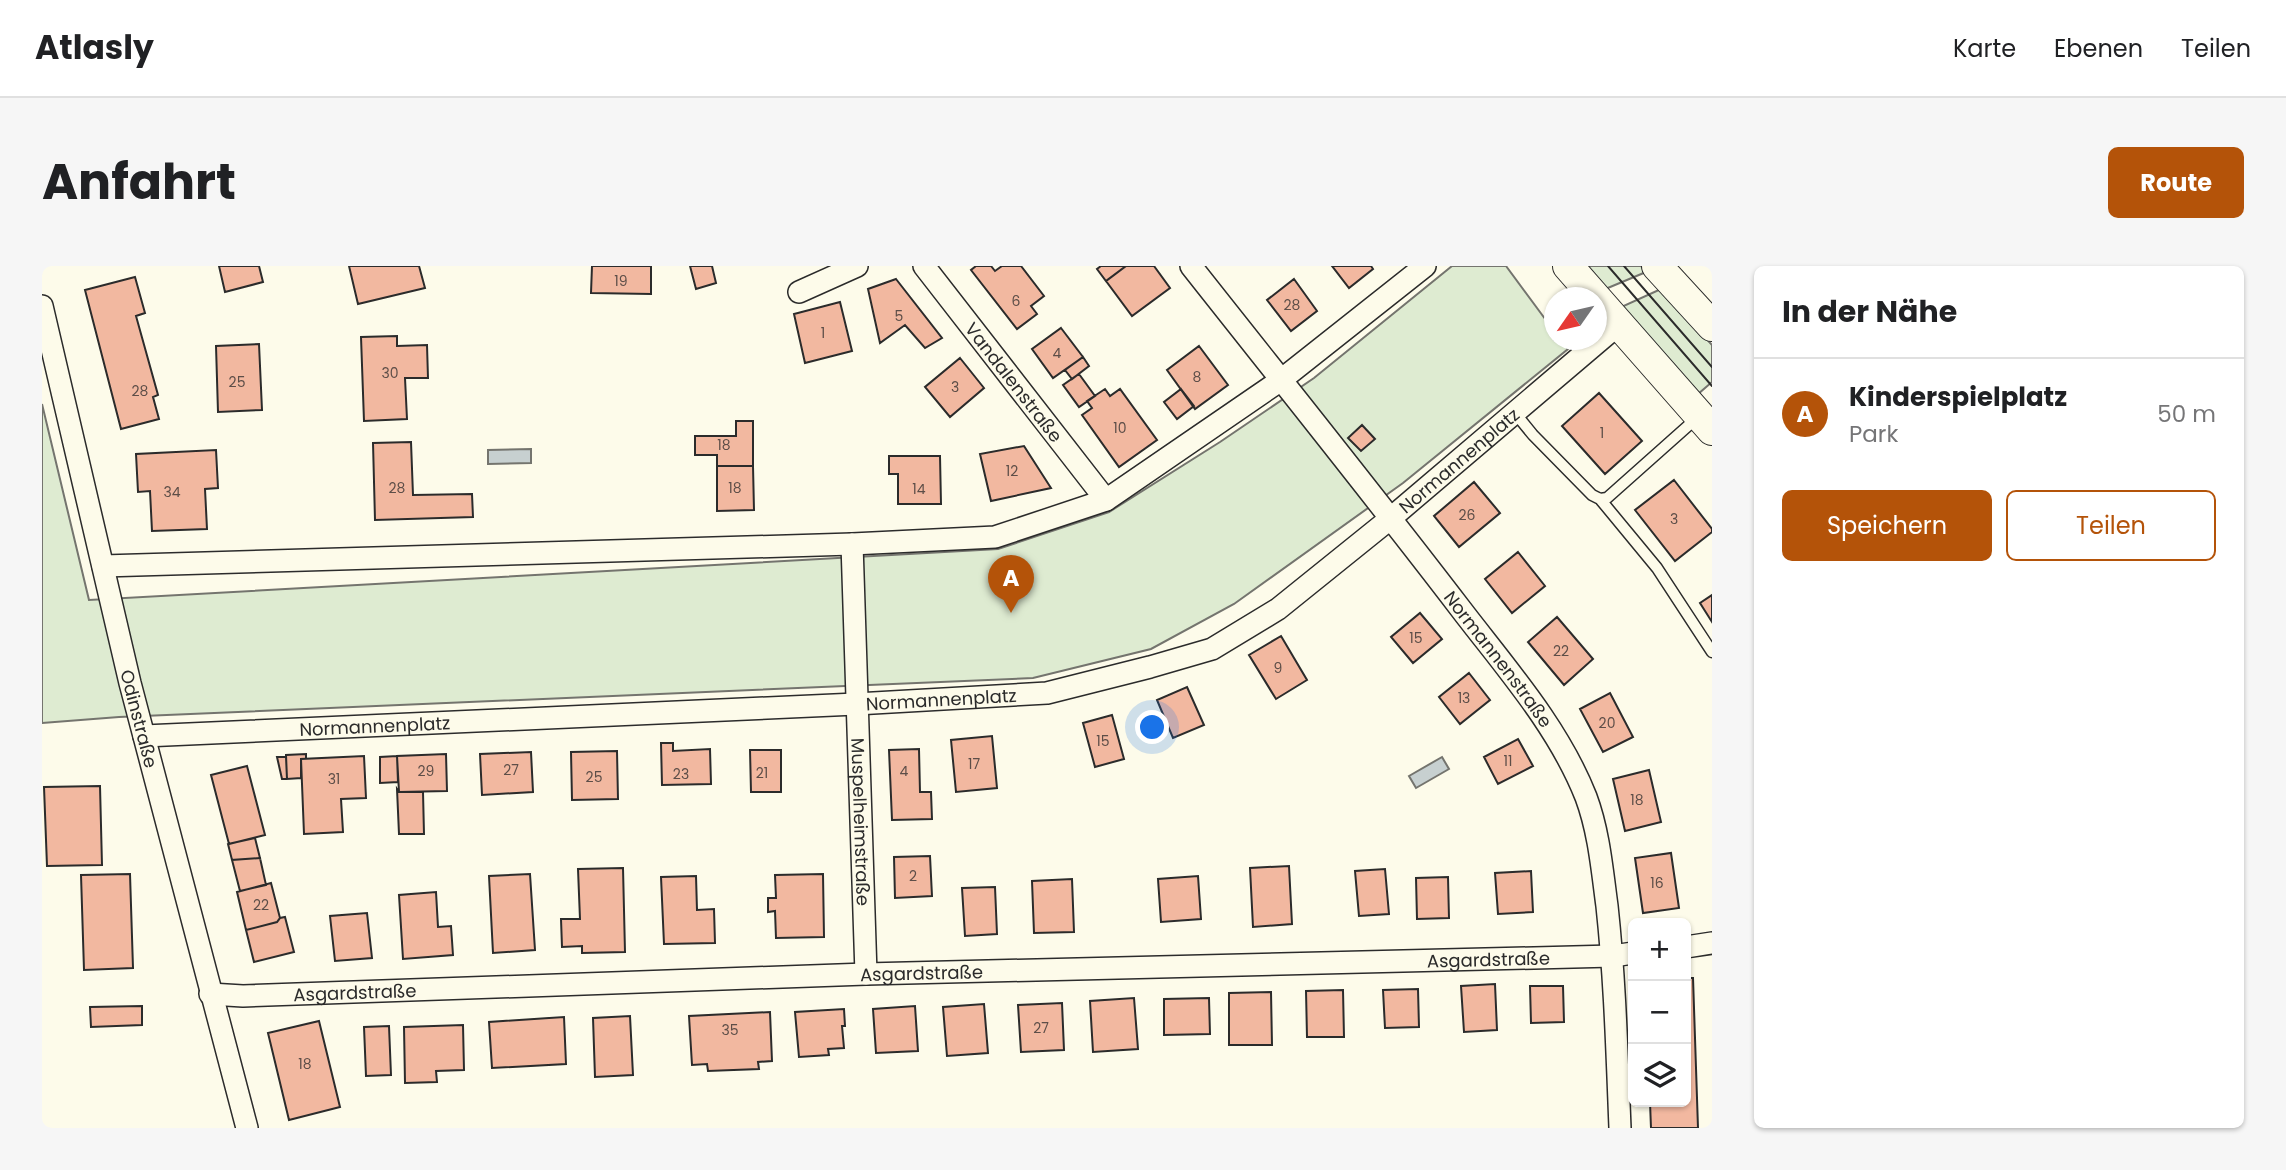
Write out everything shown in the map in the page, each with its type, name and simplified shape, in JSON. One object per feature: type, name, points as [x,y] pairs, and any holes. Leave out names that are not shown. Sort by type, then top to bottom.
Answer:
[{"type":"main road","points":[[1568,266],[1586,287]]},
{"type":"main road","points":[[1657,266],[1712,326]]},
{"type":"main road","points":[[1607,310],[1706,423]]},
{"type":"street","points":[[799,292],[857,266]]},
{"type":"street","name":"Vandalenstraße","points":[[924,266],[1106,499]]},
{"type":"street","name":"Normannenstraße","points":[[1191,266],[1391,518],[1538,710],[1567,757],[1586,797],[1600,844],[1623,955],[1620,1128]]},
{"type":"street","points":[[103,565],[852,544],[995,537],[1106,499],[1281,380],[1425,266]]},
{"type":"street","name":"Odinstraße","points":[[42,306],[144,736],[247,1128]]},
{"type":"street","name":"Normannenplatz","points":[[144,736],[1047,693],[1212,649],[1278,609],[1391,518],[1619,324]]},
{"type":"street","name":"Muspelheimstraße","points":[[852,544],[866,974]]},
{"type":"street","points":[[1691,946],[1712,943]]},
{"type":"street","name":"Asgardstraße","points":[[211,994],[243,996],[866,974],[1623,955]]},
{"type":"lane","points":[[1515,413],[1592,495],[1600,499],[1657,568],[1712,652]]},
{"type":"lane","points":[[1600,499],[1607,498],[1706,423]]},
{"type":"green space","points":[[1452,266],[1506,266],[1544,317],[1544,350],[1567,350],[1403,483],[1234,604],[1151,649],[1033,678],[119,717],[42,723],[42,404],[89,600],[998,549],[1109,512],[1220,442],[1314,378]]},
{"type":"green space","points":[[1582,266],[1641,266],[1646,272],[1607,288],[1600,287]]},
{"type":"green space","points":[[1661,289],[1712,345],[1712,382],[1698,394],[1619,308]]},
{"type":"shaded area","points":[[531,449],[531,463],[488,464],[488,450]]},
{"type":"shaded area","points":[[1442,757],[1449,769],[1416,788],[1409,776]]},
{"type":"building","points":[[219,266],[259,266],[263,282],[225,292]]},
{"type":"building","points":[[349,266],[419,266],[425,288],[358,304]]},
{"type":"building","points":[[592,266],[651,266],[651,294],[591,293]]},
{"type":"building","points":[[690,266],[712,266],[716,283],[696,289]]},
{"type":"building","points":[[976,266],[991,266],[995,271],[1002,266],[1021,266],[1044,296],[1031,306],[1037,314],[1017,329],[971,270]]},
{"type":"building","points":[[1101,266],[1126,266],[1106,281],[1097,269]]},
{"type":"building","points":[[1126,266],[1154,266],[1170,288],[1132,316],[1106,281]]},
{"type":"building","points":[[1332,266],[1371,266],[1373,269],[1349,288]]},
{"type":"building","points":[[135,277],[145,313],[136,316],[158,395],[153,397],[159,419],[121,429],[85,290]]},
{"type":"building","points":[[896,279],[942,338],[925,348],[905,325],[880,343],[868,289]]},
{"type":"building","points":[[1294,279],[1317,311],[1291,331],[1267,300]]},
{"type":"building","points":[[840,302],[852,351],[805,363],[794,314]]},
{"type":"building","points":[[1061,328],[1083,357],[1053,378],[1032,349]]},
{"type":"building","points":[[397,336],[397,346],[427,345],[428,378],[405,378],[407,419],[364,421],[361,337]]},
{"type":"building","points":[[259,344],[262,410],[218,412],[216,346]]},
{"type":"building","points":[[1199,346],[1228,385],[1195,409],[1167,370]]},
{"type":"building","points":[[1083,357],[1089,366],[1072,379],[1065,370]]},
{"type":"building","points":[[960,358],[984,388],[950,417],[925,387]]},
{"type":"building","points":[[1079,374],[1095,396],[1079,407],[1063,385]]},
{"type":"building","points":[[1105,389],[1110,396],[1120,389],[1157,440],[1119,467],[1082,415],[1092,408],[1087,401]]},
{"type":"building","points":[[1181,389],[1194,406],[1177,419],[1164,402]]},
{"type":"building","points":[[1599,393],[1642,441],[1605,474],[1562,426]]},
{"type":"building","points":[[736,421],[753,421],[753,466],[717,466],[717,455],[695,455],[695,436],[736,436]]},
{"type":"building","points":[[1362,425],[1375,439],[1361,451],[1348,438]]},
{"type":"building","points":[[411,442],[413,495],[472,494],[473,517],[375,520],[373,443]]},
{"type":"building","points":[[1024,446],[1051,488],[991,501],[980,454]]},
{"type":"building","points":[[216,450],[218,488],[205,489],[207,529],[152,531],[150,491],[138,492],[136,454]]},
{"type":"building","points":[[889,456],[940,456],[941,504],[898,504],[898,474],[889,474]]},
{"type":"building","points":[[717,466],[753,466],[754,510],[717,511]]},
{"type":"building","points":[[1674,480],[1712,529],[1712,532],[1675,561],[1635,510]]},
{"type":"building","points":[[1474,482],[1500,513],[1459,547],[1434,516]]},
{"type":"building","points":[[1518,552],[1545,586],[1512,613],[1485,579]]},
{"type":"building","points":[[1712,595],[1712,622],[1700,603]]},
{"type":"building","points":[[1420,613],[1442,639],[1413,663],[1391,637]]},
{"type":"building","points":[[1557,617],[1593,659],[1564,685],[1528,642]]},
{"type":"building","points":[[1281,636],[1307,680],[1276,699],[1249,655]]},
{"type":"building","points":[[1469,673],[1490,700],[1460,724],[1439,697]]},
{"type":"building","points":[[1187,687],[1204,725],[1173,738],[1157,700]]},
{"type":"building","points":[[1610,693],[1633,737],[1603,752],[1580,709]]},
{"type":"building","points":[[1112,715],[1124,759],[1095,767],[1083,723]]},
{"type":"building","points":[[992,736],[997,788],[956,792],[951,740]]},
{"type":"building","points":[[1518,739],[1533,766],[1498,784],[1484,757]]},
{"type":"building","points":[[661,743],[673,743],[673,751],[710,749],[711,784],[662,785]]},
{"type":"building","points":[[919,749],[920,792],[931,792],[932,819],[892,820],[889,750]]},
{"type":"building","points":[[750,750],[781,750],[781,792],[751,792]]},
{"type":"building","points":[[617,751],[618,799],[572,800],[571,752]]},
{"type":"building","points":[[531,752],[533,792],[482,795],[480,754]]},
{"type":"building","points":[[306,754],[306,759],[301,759],[301,778],[287,779],[286,755]]},
{"type":"building","points":[[446,754],[447,791],[399,792],[397,756]]},
{"type":"building","points":[[364,756],[366,798],[341,799],[343,832],[304,834],[301,759]]},
{"type":"building","points":[[397,756],[398,782],[380,783],[380,757]]},
{"type":"building","points":[[277,757],[286,757],[287,779],[282,779]]},
{"type":"building","points":[[247,766],[265,835],[229,844],[211,775]]},
{"type":"building","points":[[1649,770],[1661,822],[1625,831],[1613,779]]},
{"type":"building","points":[[100,786],[102,865],[47,866],[44,787]]},
{"type":"building","points":[[397,789],[399,792],[423,792],[424,834],[399,834]]},
{"type":"building","points":[[255,838],[260,858],[232,860],[228,844]]},
{"type":"building","points":[[1671,853],[1679,908],[1643,913],[1635,858]]},
{"type":"building","points":[[930,856],[932,896],[895,898],[894,857]]},
{"type":"building","points":[[260,858],[266,885],[240,891],[232,860]]},
{"type":"building","points":[[1289,866],[1292,924],[1253,927],[1250,868]]},
{"type":"building","points":[[623,868],[625,952],[582,953],[582,946],[562,947],[561,919],[580,919],[578,869]]},
{"type":"building","points":[[1385,869],[1389,914],[1359,916],[1355,871]]},
{"type":"building","points":[[1531,871],[1533,912],[1498,914],[1495,873]]},
{"type":"building","points":[[130,874],[133,968],[84,970],[81,875]]},
{"type":"building","points":[[530,874],[535,950],[493,953],[489,876]]},
{"type":"building","points":[[823,874],[824,937],[776,938],[775,911],[768,912],[768,898],[776,898],[775,875]]},
{"type":"building","points":[[696,876],[697,910],[714,909],[715,943],[664,944],[661,877]]},
{"type":"building","points":[[1198,876],[1201,919],[1161,922],[1158,879]]},
{"type":"building","points":[[1448,877],[1449,918],[1417,919],[1416,878]]},
{"type":"building","points":[[1072,879],[1074,932],[1034,933],[1032,881]]},
{"type":"building","points":[[271,883],[280,918],[277,922],[246,930],[237,892]]},
{"type":"building","points":[[995,887],[997,934],[965,936],[962,888]]},
{"type":"building","points":[[436,892],[438,927],[451,926],[453,955],[403,959],[399,895]]},
{"type":"building","points":[[367,913],[372,958],[335,961],[330,916]]},
{"type":"building","points":[[285,917],[294,952],[254,962],[246,930],[277,922]]},
{"type":"building","points":[[1693,978],[1698,1128],[1651,1128],[1650,1107],[1691,1107]]},
{"type":"building","points":[[1495,984],[1497,1030],[1464,1032],[1461,986]]},
{"type":"building","points":[[1530,986],[1563,986],[1564,1022],[1531,1023]]},
{"type":"building","points":[[1418,989],[1419,1027],[1385,1028],[1383,990]]},
{"type":"building","points":[[1343,990],[1344,1037],[1307,1037],[1306,991]]},
{"type":"building","points":[[1271,992],[1272,1045],[1229,1045],[1229,993]]},
{"type":"building","points":[[1134,998],[1138,1049],[1093,1052],[1090,1001]]},
{"type":"building","points":[[1209,998],[1210,1034],[1164,1035],[1164,999]]},
{"type":"building","points":[[1062,1003],[1064,1050],[1021,1052],[1018,1005]]},
{"type":"building","points":[[984,1004],[988,1053],[947,1056],[943,1007]]},
{"type":"building","points":[[142,1006],[142,1025],[91,1027],[90,1007]]},
{"type":"building","points":[[915,1006],[918,1051],[876,1053],[873,1009]]},
{"type":"building","points":[[844,1009],[844,1048],[828,1049],[829,1055],[799,1057],[795,1012]]},
{"type":"building","points":[[770,1012],[772,1061],[758,1062],[759,1069],[708,1071],[707,1064],[692,1065],[689,1016]]},
{"type":"building","points":[[630,1016],[633,1075],[595,1077],[593,1018]]},
{"type":"building","points":[[564,1017],[566,1064],[492,1068],[489,1022]]},
{"type":"building","points":[[319,1021],[340,1107],[289,1120],[268,1033]]},
{"type":"building","points":[[463,1025],[464,1070],[436,1071],[437,1082],[405,1083],[404,1027]]},
{"type":"building","points":[[389,1026],[391,1075],[366,1076],[364,1027]]},
{"type":"tram line","points":[[1608,266],[1712,386]]},
{"type":"tram line","points":[[1624,266],[1712,367]]},
{"type":"place","name":"Kinderspielplatz","points":[[1011,613]]}]
